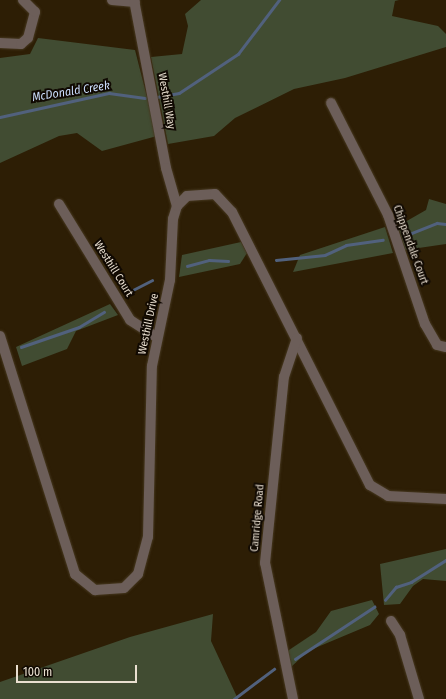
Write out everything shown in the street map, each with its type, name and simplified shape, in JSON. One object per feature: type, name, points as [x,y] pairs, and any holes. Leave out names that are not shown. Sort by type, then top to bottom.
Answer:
[{"type":"street","points":[[0,43],[21,44],[28,38],[35,12],[23,0]]},
{"type":"street","points":[[112,0],[135,1]]},
{"type":"street","name":"Westhill Way","points":[[135,1],[166,168],[177,206]]},
{"type":"street","name":"Chippendale Court","points":[[331,103],[388,214],[425,324],[437,345],[446,347]]},
{"type":"street","points":[[177,206],[193,194],[204,192],[222,198],[297,338],[370,485],[388,496],[446,499]]},
{"type":"street","name":"Westhill Court","points":[[59,204],[130,320],[156,337]]},
{"type":"street","name":"Westhill Drive","points":[[0,336],[75,574],[90,588],[108,592],[124,588],[134,579],[146,550],[156,337],[170,280],[177,206]]},
{"type":"street","name":"Camridge Road","points":[[293,699],[265,562],[284,377],[297,338]]},
{"type":"street","points":[[391,621],[400,635],[419,699]]},
{"type":"green space","points":[[201,0],[399,0],[395,1],[392,16],[438,26],[446,34],[446,47],[345,78],[294,89],[235,118],[214,136],[168,144],[151,57],[182,54],[188,26],[185,14]]},
{"type":"green space","points":[[38,38],[135,50],[157,136],[102,151],[77,133],[59,136],[0,163],[0,58],[30,54]]},
{"type":"green space","points":[[429,199],[446,204],[446,244],[405,250],[398,226],[426,210]]},
{"type":"green space","points":[[385,227],[393,253],[293,272],[300,255]]},
{"type":"green space","points":[[241,242],[247,253],[240,264],[179,277],[182,255]]},
{"type":"green space","points":[[110,304],[118,315],[76,331],[67,349],[22,366],[16,347]]},
{"type":"green space","points":[[446,549],[446,581],[423,579],[413,586],[400,604],[384,605],[380,564]]},
{"type":"green space","points":[[372,600],[379,614],[370,625],[308,651],[289,669],[286,652],[316,632],[331,611]]},
{"type":"green space","points":[[213,614],[211,641],[238,699],[0,699],[0,682],[130,637]]},
{"type":"waterway","name":"McDonald Creek","points":[[157,97],[179,93],[238,54],[279,0]]},
{"type":"waterway","name":"McDonald Creek","points":[[0,117],[109,93],[145,98]]},
{"type":"waterway","points":[[407,235],[437,223],[446,224]]},
{"type":"waterway","points":[[276,260],[325,255],[346,245],[383,240]]},
{"type":"waterway","points":[[187,266],[209,260],[228,261]]},
{"type":"waterway","points":[[127,293],[152,280]]},
{"type":"waterway","points":[[21,347],[79,327],[104,312]]},
{"type":"waterway","points":[[385,600],[396,587],[411,582],[446,560]]},
{"type":"waterway","points":[[295,659],[374,607]]},
{"type":"waterway","points":[[234,699],[274,669]]}]
